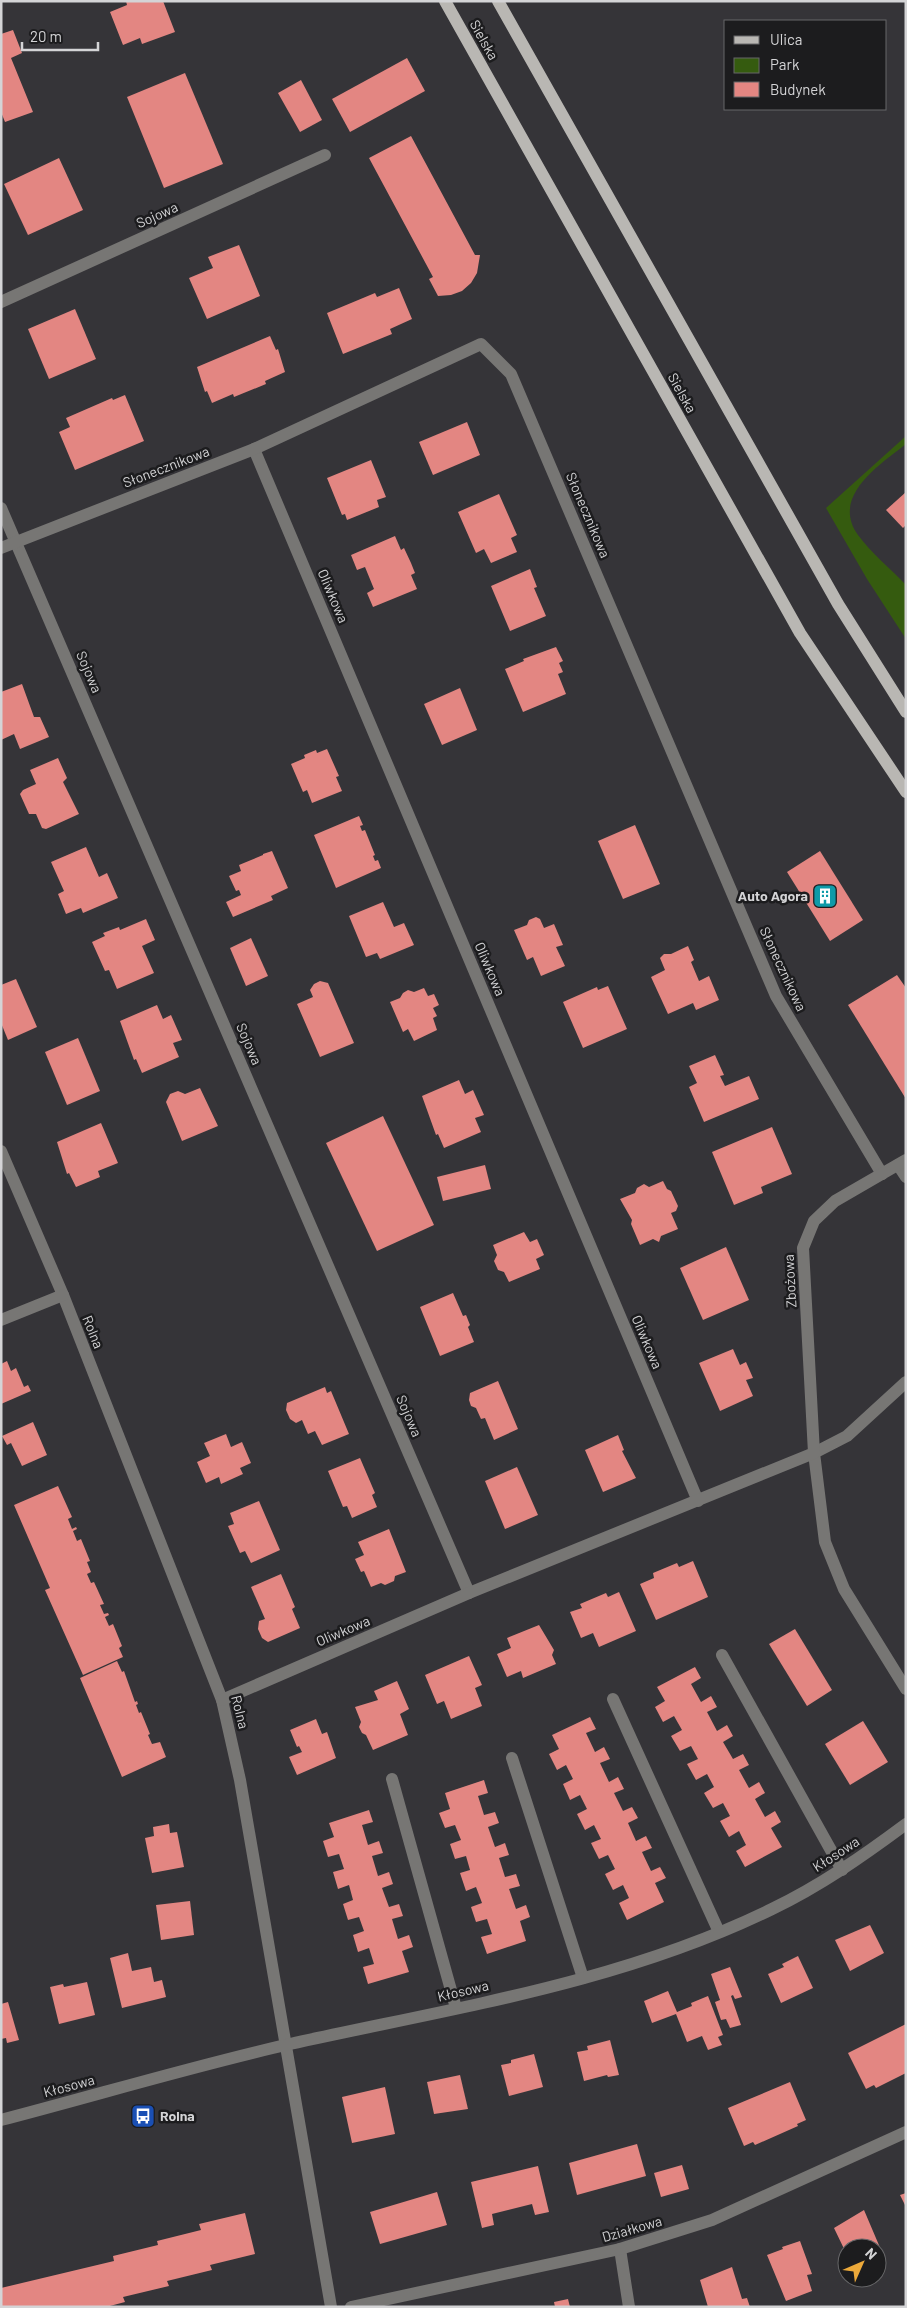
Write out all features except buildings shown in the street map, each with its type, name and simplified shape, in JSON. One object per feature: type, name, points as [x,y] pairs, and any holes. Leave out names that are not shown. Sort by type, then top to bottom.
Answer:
[{"type":"main road","name":"Sielska","points":[[445,1],[800,633],[906,792]]},
{"type":"main road","points":[[498,1],[838,604],[901,697],[906,712]]},
{"type":"street","name":"Sojowa","points":[[1,302],[325,155]]},
{"type":"street","name":"Słonecznikowa","points":[[1,548],[254,448],[481,344],[511,374],[776,996],[882,1174]]},
{"type":"street","name":"Oliwkowa","points":[[254,448],[698,1501]]},
{"type":"street","name":"Sojowa","points":[[1,508],[469,1593]]},
{"type":"street","name":"Rolna","points":[[1,1151],[63,1295],[222,1700],[240,1780],[331,2307]]},
{"type":"street","name":"Zbożowa","points":[[902,1162],[835,1200],[814,1221],[802,1248],[814,1453],[825,1542],[844,1589],[906,1689]]},
{"type":"street","points":[[902,1162],[906,1177]]},
{"type":"street","points":[[1,1320],[63,1295]]},
{"type":"street","points":[[814,1453],[847,1436],[906,1382]]},
{"type":"street","name":"Oliwkowa","points":[[222,1700],[469,1593],[814,1453]]},
{"type":"street","points":[[722,1655],[842,1870]]},
{"type":"street","points":[[613,1699],[719,1932]]},
{"type":"street","points":[[512,1758],[583,1978]]},
{"type":"street","points":[[392,1779],[456,2008]]},
{"type":"street","name":"Kłosowa","points":[[1,2120],[287,2045],[456,2008],[621,1968],[719,1932],[772,1909],[842,1870],[906,1824]]},
{"type":"street","name":"Działkowa","points":[[350,2307],[620,2249],[712,2220],[906,2132]]},
{"type":"street","points":[[620,2249],[629,2307]]},
{"type":"green space","points":[[906,436],[906,444],[872,471],[862,482],[854,494],[850,507],[851,521],[863,542],[906,585],[906,639],[867,579],[826,508]]},
{"type":"place","name":"Auto Agora","points":[[825,896]]},
{"type":"place","name":"Rolna","points":[[143,2116]]}]
